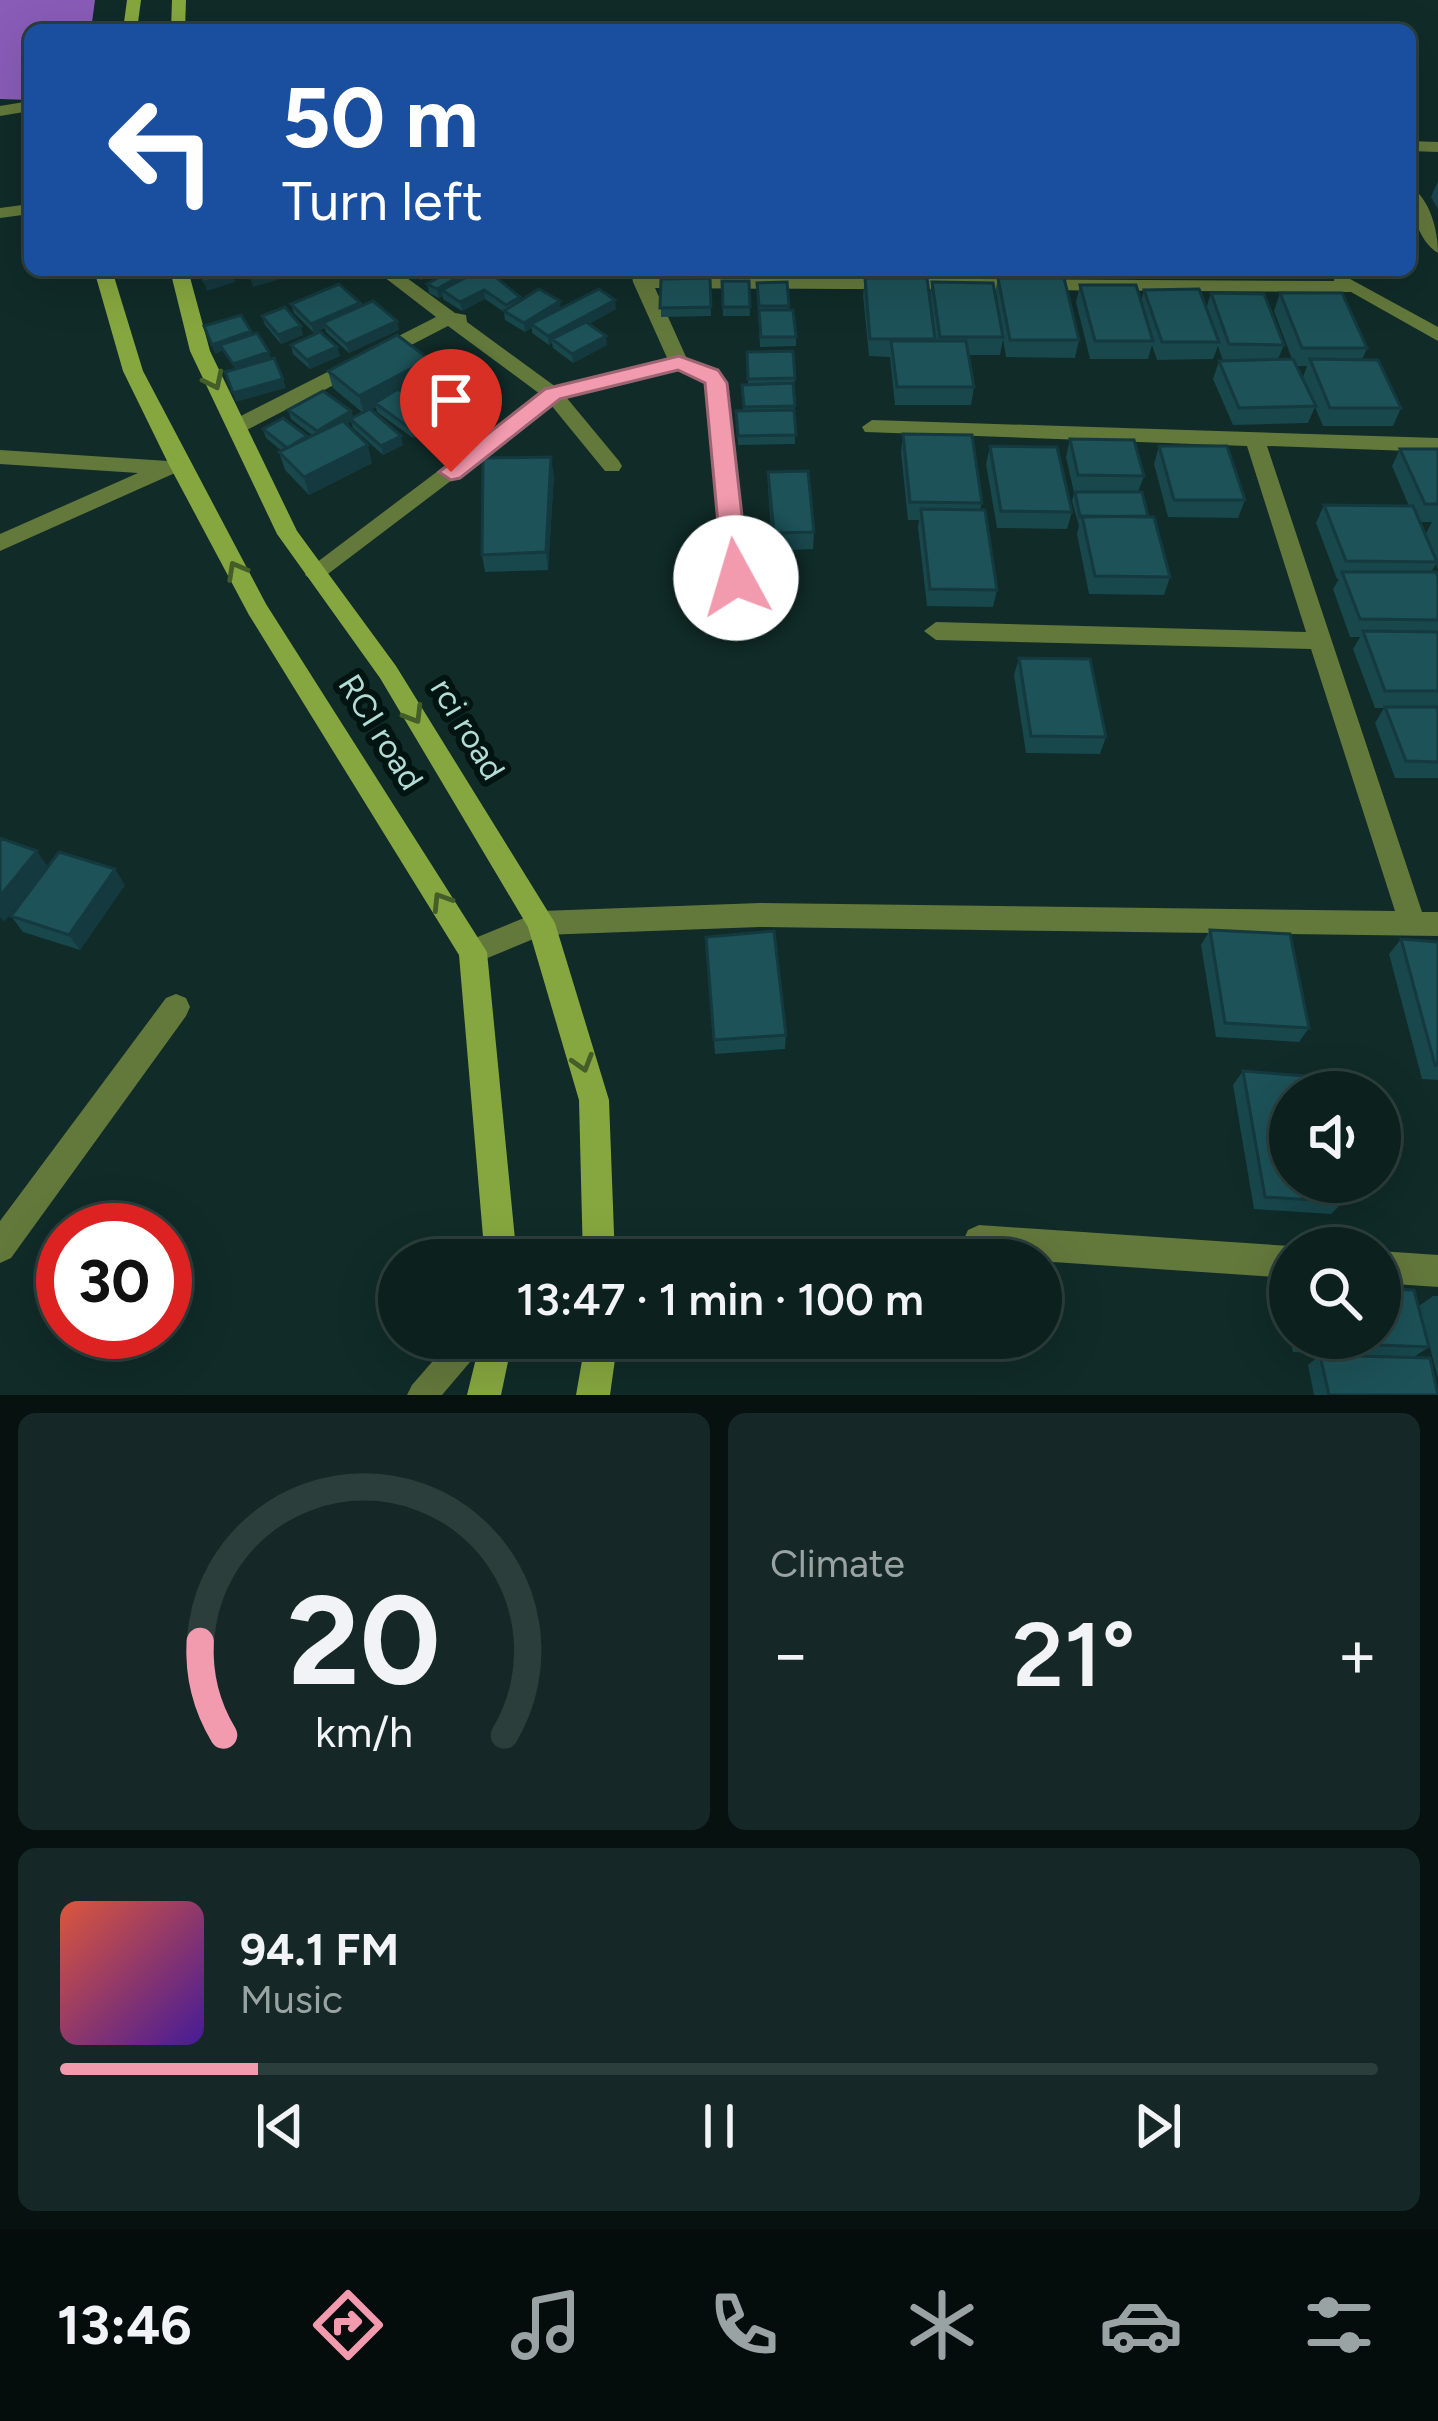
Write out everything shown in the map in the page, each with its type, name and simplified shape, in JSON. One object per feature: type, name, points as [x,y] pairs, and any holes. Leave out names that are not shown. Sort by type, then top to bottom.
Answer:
[{"type":"main road","name":"RCI road","points":[[105,276],[133,371],[173,466],[257,609],[473,952],[499,1239]]},
{"type":"main road","name":"rci road","points":[[181,276],[200,351],[288,534],[388,673],[541,923],[594,1100],[598,1239]]},
{"type":"main road","points":[[484,1395],[492,1359]]},
{"type":"main road","points":[[593,1395],[599,1359]]},
{"type":"street","points":[[1416,202],[1438,248]]},
{"type":"street","points":[[393,276],[553,394],[612,466]]},
{"type":"street","points":[[679,363],[640,276],[1354,287]]},
{"type":"street","points":[[1336,276],[1438,335]]},
{"type":"street","points":[[236,427],[449,318],[473,322]]},
{"type":"street","points":[[316,575],[553,394],[679,363],[710,375],[716,383],[736,578]]},
{"type":"street","points":[[872,427],[1438,445]]},
{"type":"street","points":[[473,952],[541,923],[784,915],[1425,923],[1320,641],[1254,437]]},
{"type":"street","points":[[0,457],[173,466]]},
{"type":"street","points":[[0,543],[173,466]]},
{"type":"street","points":[[936,631],[1320,641]]},
{"type":"street","points":[[0,1247],[176,1007]]},
{"type":"street","points":[[1062,1247],[1269,1261]]},
{"type":"street","points":[[1401,1269],[1438,1271]]},
{"type":"lane","points":[[422,1395],[454,1359]]},
{"type":"shaded area","points":[[0,0],[95,0],[92,24],[24,24],[24,100],[0,99]]},
{"type":"building","points":[[441,276],[460,276],[437,289],[427,284]]},
{"type":"building","points":[[469,276],[494,276],[520,297],[506,305],[484,290],[460,302],[442,290]]},
{"type":"building","points":[[710,278],[711,307],[660,308],[661,279]]},
{"type":"building","points":[[865,278],[927,278],[935,339],[870,339]]},
{"type":"building","points":[[998,278],[1064,278],[1079,340],[1010,340]]},
{"type":"building","points":[[722,281],[749,281],[750,307],[723,307]]},
{"type":"building","points":[[787,282],[789,306],[759,306],[757,283]]},
{"type":"building","points":[[932,282],[993,283],[1003,337],[940,337]]},
{"type":"building","points":[[339,284],[360,303],[311,324],[291,304]]},
{"type":"building","points":[[1080,285],[1136,285],[1153,341],[1095,341]]},
{"type":"building","points":[[539,289],[560,301],[524,323],[504,311]]},
{"type":"building","points":[[599,289],[615,300],[548,336],[531,324]]},
{"type":"building","points":[[1199,289],[1219,342],[1162,342],[1144,290]]},
{"type":"building","points":[[1211,293],[1264,294],[1284,345],[1229,344]]},
{"type":"building","points":[[1280,293],[1342,293],[1367,348],[1302,348]]},
{"type":"building","points":[[373,301],[397,321],[346,344],[323,323]]},
{"type":"building","points":[[285,307],[301,326],[278,335],[262,316]]},
{"type":"building","points":[[759,310],[793,310],[796,337],[761,337]]},
{"type":"building","points":[[241,315],[251,331],[212,345],[204,326]]},
{"type":"building","points":[[586,322],[606,336],[572,354],[552,339]]},
{"type":"building","points":[[320,332],[337,347],[307,360],[291,345]]},
{"type":"building","points":[[257,333],[269,352],[233,364],[220,345]]},
{"type":"building","points":[[397,335],[429,359],[359,396],[328,371]]},
{"type":"building","points":[[891,341],[966,341],[974,387],[897,387]]},
{"type":"building","points":[[793,351],[795,378],[748,379],[747,352]]},
{"type":"building","points":[[274,358],[283,379],[233,393],[225,372]]},
{"type":"building","points":[[1293,359],[1316,406],[1239,408],[1219,361]]},
{"type":"building","points":[[1310,359],[1378,360],[1401,408],[1330,408]]},
{"type":"building","points":[[444,368],[476,395],[442,412],[410,385]]},
{"type":"building","points":[[793,383],[795,406],[744,407],[742,385]]},
{"type":"building","points":[[398,389],[434,414],[411,429],[375,403]]},
{"type":"building","points":[[323,391],[351,411],[317,431],[288,410]]},
{"type":"building","points":[[370,409],[401,436],[381,446],[350,419]]},
{"type":"building","points":[[794,410],[796,435],[738,436],[736,411]]},
{"type":"building","points":[[283,418],[307,436],[287,448],[263,429]]},
{"type":"building","points":[[343,421],[368,445],[304,477],[279,452]]},
{"type":"building","points":[[903,434],[972,435],[982,503],[910,502]]},
{"type":"building","points":[[1070,439],[1134,440],[1144,476],[1078,475]]},
{"type":"building","points":[[990,446],[1057,447],[1072,512],[1001,511]]},
{"type":"building","points":[[1159,446],[1227,446],[1245,500],[1174,500]]},
{"type":"building","points":[[1400,449],[1438,449],[1438,504],[1425,504]]},
{"type":"building","points":[[551,457],[546,552],[482,555],[483,458]]},
{"type":"building","points":[[808,471],[814,532],[774,533],[768,472]]},
{"type":"building","points":[[1075,492],[1142,492],[1148,516],[1080,517]]},
{"type":"building","points":[[1324,505],[1413,506],[1437,562],[1346,561]]},
{"type":"building","points":[[921,509],[985,510],[997,590],[930,589]]},
{"type":"building","points":[[1082,516],[1154,517],[1170,577],[1095,576]]},
{"type":"building","points":[[1342,572],[1436,572],[1438,620],[1360,619]]},
{"type":"building","points":[[1363,631],[1438,632],[1438,691],[1385,691]]},
{"type":"building","points":[[1019,658],[1090,659],[1106,737],[1031,736]]},
{"type":"building","points":[[1385,707],[1438,707],[1438,762],[1406,761]]},
{"type":"building","points":[[0,838],[37,851],[0,896]]},
{"type":"building","points":[[59,852],[115,869],[69,935],[11,916]]},
{"type":"building","points":[[1210,930],[1290,934],[1309,1028],[1225,1023]]},
{"type":"building","points":[[774,931],[786,1035],[714,1040],[706,937]]},
{"type":"building","points":[[1401,939],[1438,942],[1438,1065],[1435,1065]]},
{"type":"building","points":[[1243,1071],[1269,1073],[1269,1197],[1265,1197]]},
{"type":"building","points":[[1401,1290],[1414,1290],[1429,1347],[1401,1346]]},
{"type":"building","points":[[1401,1357],[1430,1358],[1438,1395],[1329,1395],[1321,1359]]},
{"type":"route","points":[[451,472],[553,394],[679,363],[694,368],[716,383],[736,578]]}]
